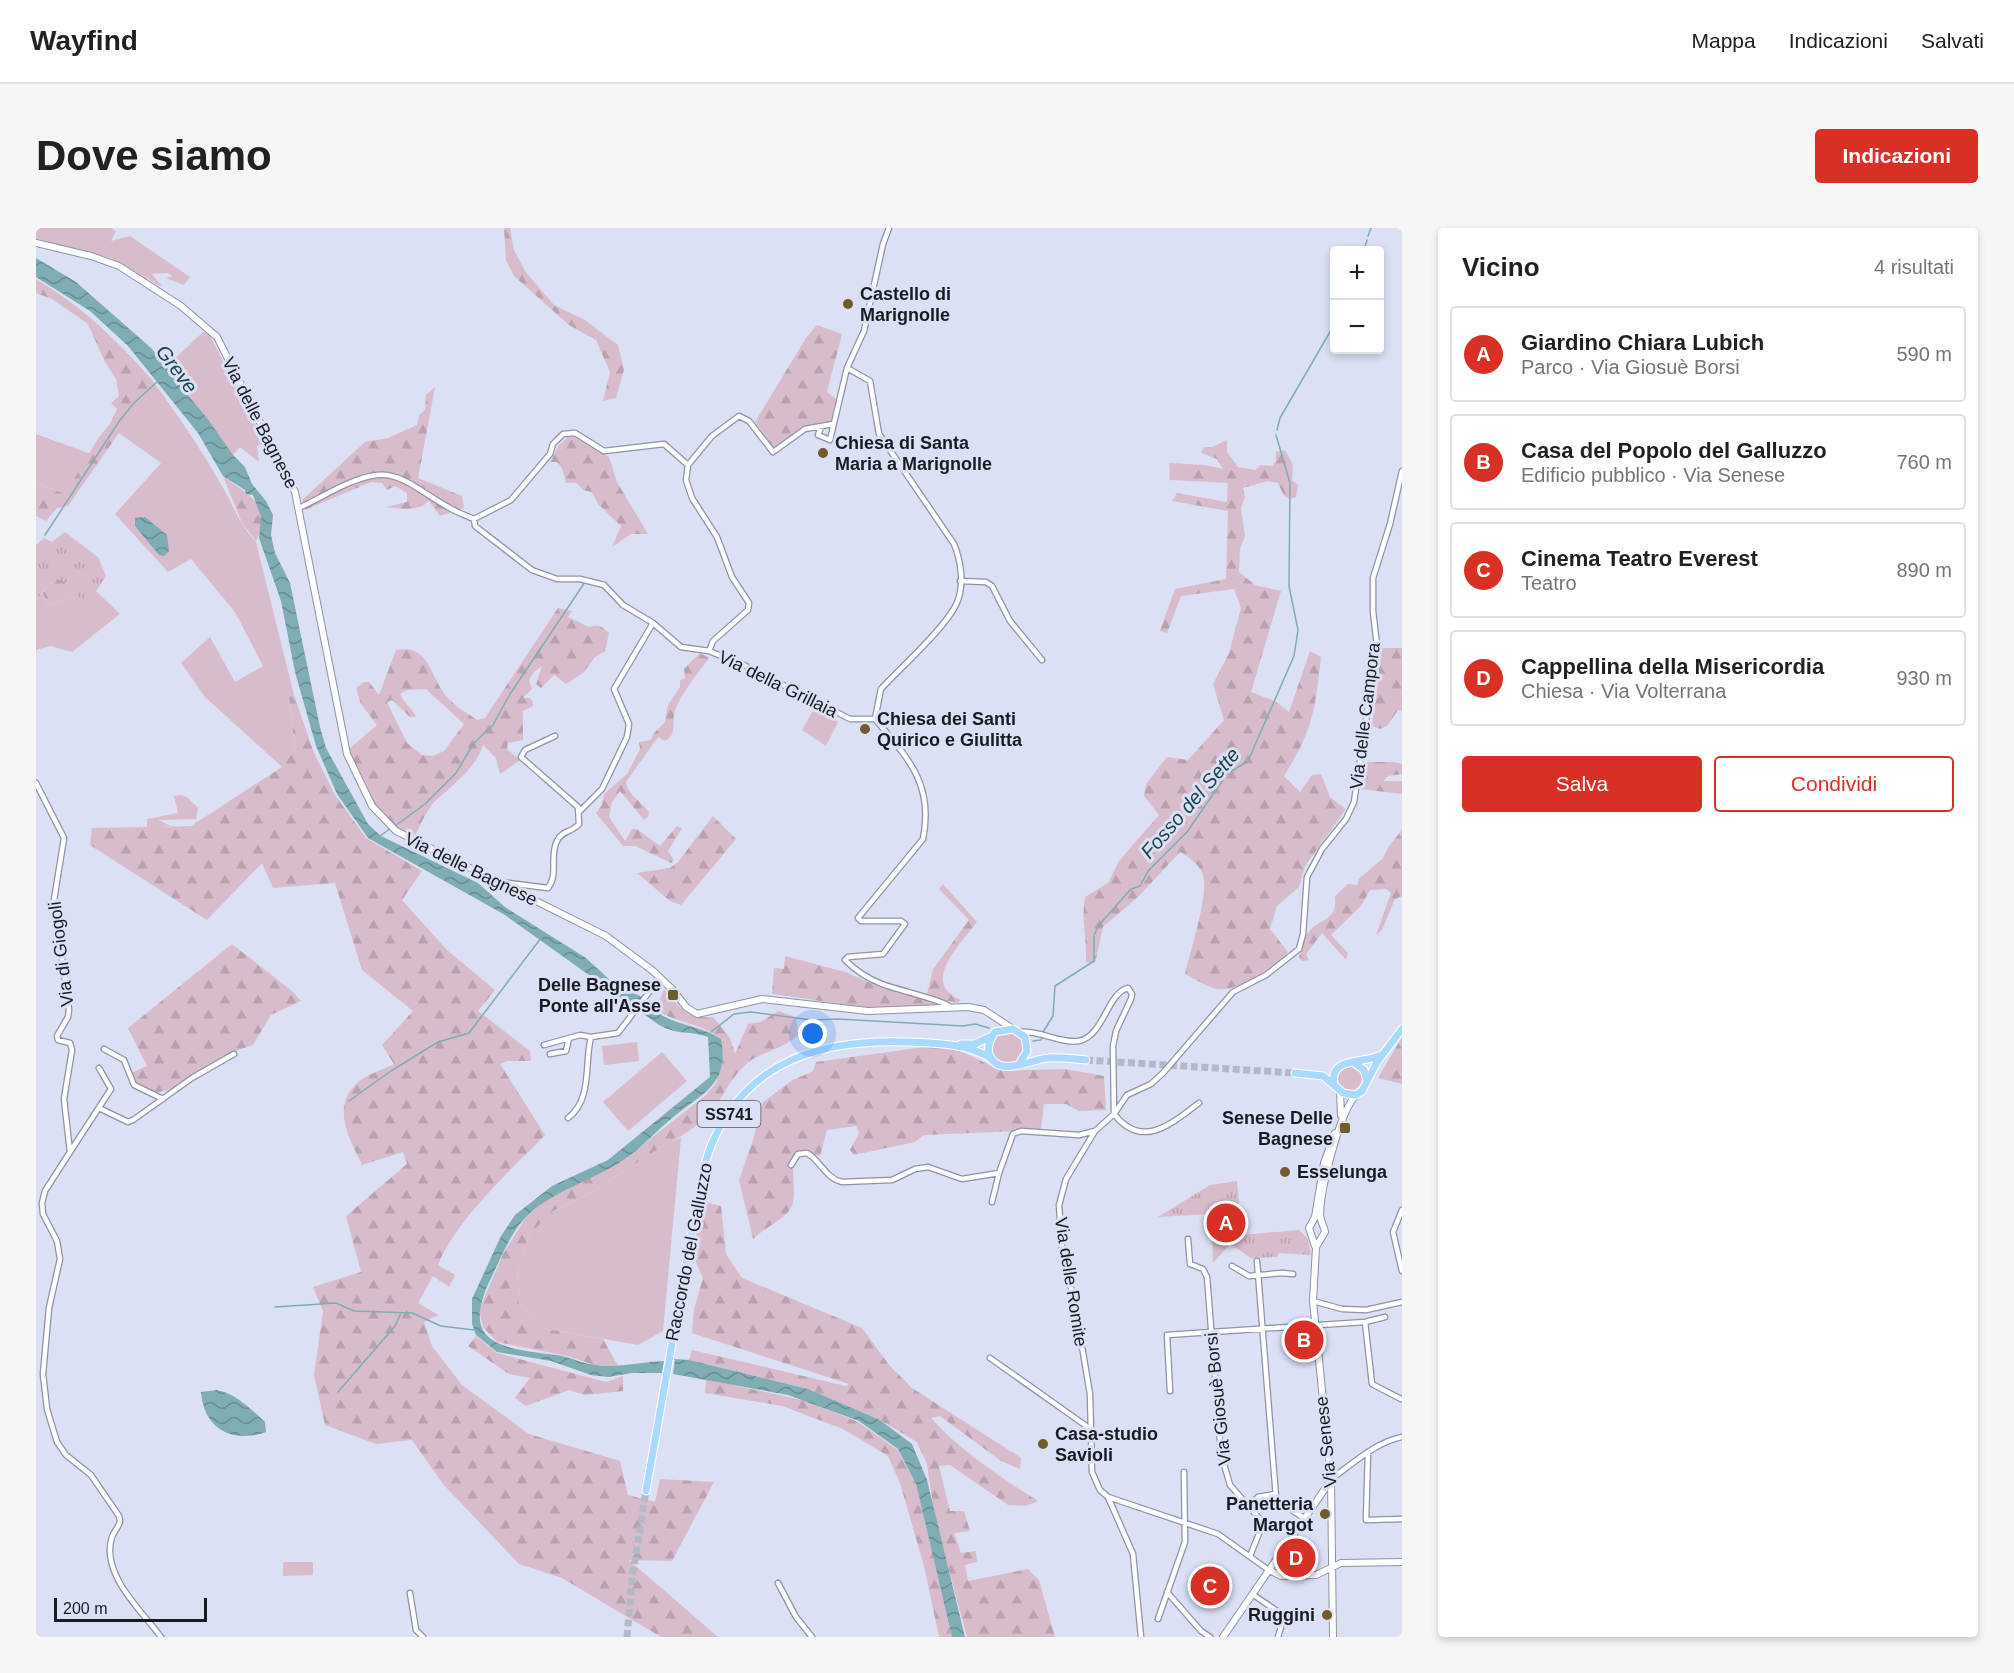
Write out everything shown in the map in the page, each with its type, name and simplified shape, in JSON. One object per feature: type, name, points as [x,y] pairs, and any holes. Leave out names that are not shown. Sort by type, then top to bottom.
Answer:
[{"type":"main road","name":"Via delle Bagnese","points":[[36,243],[85,254],[119,266],[168,297],[213,331],[287,473],[299,508],[341,733],[361,785],[378,815],[396,831],[606,936],[664,981],[686,1007],[698,1014],[762,999],[867,1011],[913,1011],[950,1007],[980,1009],[1016,1030]]},
{"type":"main road","points":[[992,1059],[988,1046],[993,1034],[994,1017]]},
{"type":"main road","name":"Via Senese","points":[[1316,1247],[1309,1228],[1313,1223],[1324,1163],[1348,1103],[1366,1083],[1383,1053],[1402,1029]]},
{"type":"main road","name":"SS741","points":[[993,1034],[1016,1030],[1038,1054],[1052,1058],[1086,1060]]},
{"type":"main road","name":"Raccordo del Galluzzo","points":[[646,1491],[695,1209],[711,1147],[737,1102],[783,1064],[810,1051],[860,1041],[975,1044],[993,1034]]},
{"type":"main road","name":"Raccordo del Galluzzo","points":[[946,1044],[972,1049],[992,1059]]},
{"type":"main road","points":[[1019,1064],[1026,1056],[1027,1044]]},
{"type":"main road","points":[[1315,1074],[1348,1062],[1369,1061],[1383,1053]]},
{"type":"main road","name":"SS741","points":[[992,1059],[1002,1066],[1052,1058]]},
{"type":"main road","points":[[1348,1062],[1364,1070],[1366,1083]]},
{"type":"main road","name":"Via Senese","points":[[1333,1637],[1331,1479],[1313,1301],[1316,1247],[1325,1230],[1320,1214],[1326,1176],[1341,1122],[1334,1074],[1348,1062]]},
{"type":"main road","points":[[1295,1073],[1326,1077],[1338,1089],[1356,1095]]},
{"type":"main road","points":[[1313,1223],[1322,1224]]},
{"type":"main road","points":[[1311,1235],[1320,1237]]},
{"type":"main road","points":[[1223,1637],[1252,1594],[1271,1571],[1331,1479]]},
{"type":"main road","points":[[1271,1571],[1281,1576],[1316,1575],[1341,1563],[1402,1562]]},
{"type":"street","points":[[821,428],[818,435],[830,440],[836,426],[833,424],[847,368],[864,331],[883,244],[889,228]]},
{"type":"street","points":[[847,368],[870,381],[879,434],[954,544],[959,556],[960,581],[958,600],[952,612],[881,689],[875,719],[903,753],[919,778],[925,793],[926,826],[923,839],[858,918],[861,921],[904,922],[904,926],[883,954],[848,957],[845,960],[880,983],[948,1003],[950,1007]]},
{"type":"street","points":[[709,651],[713,641],[748,610],[749,603],[732,577],[717,537],[692,498],[686,480],[688,465],[707,441],[739,416],[749,421],[773,452],[805,429],[821,428],[833,424]]},
{"type":"street","points":[[299,508],[359,481],[376,475],[388,475],[412,484],[449,508],[474,519],[512,500],[550,454],[554,444],[563,434],[575,433],[604,452],[664,444],[688,465]]},
{"type":"street","name":"Via delle Campora","points":[[1114,1114],[1127,1095],[1151,1083],[1163,1073],[1233,992],[1266,975],[1299,949],[1304,934],[1307,877],[1322,849],[1346,819],[1354,802],[1377,646],[1373,611],[1373,578],[1390,524],[1402,471]]},
{"type":"street","name":"Via della Grillaia","points":[[474,519],[475,526],[532,570],[557,579],[580,579],[599,583],[623,605],[653,623],[681,647],[709,651],[805,694],[849,719],[875,719]]},
{"type":"street","points":[[960,581],[986,582],[992,586],[1010,621],[1042,660]]},
{"type":"street","points":[[497,882],[548,888],[554,875],[555,843],[563,833],[577,827],[580,811],[602,789],[627,738],[629,724],[614,689],[653,623]]},
{"type":"street","points":[[555,736],[525,750],[521,757],[580,811]]},
{"type":"street","name":"Via di Giogoli","points":[[36,783],[64,838],[54,900],[69,1010],[68,1017],[57,1036],[58,1040],[70,1043],[72,1050],[64,1099],[70,1152]]},
{"type":"street","points":[[544,1045],[580,1035],[591,1037],[618,1033],[650,991],[664,981]]},
{"type":"street","points":[[1016,1030],[1038,1032],[1073,1041],[1083,1039],[1098,1027],[1121,990],[1128,988],[1131,991],[1131,999],[1116,1031],[1113,1046],[1114,1114],[1127,1125],[1142,1132],[1152,1132],[1169,1125],[1199,1102]]},
{"type":"street","points":[[1027,1044],[1029,1035],[1038,1032]]},
{"type":"street","points":[[568,1118],[574,1113],[585,1088],[591,1037]]},
{"type":"street","points":[[550,1054],[566,1051],[569,1038]]},
{"type":"street","points":[[104,1049],[124,1060],[134,1085],[163,1099]]},
{"type":"street","points":[[99,1108],[128,1122],[192,1078],[234,1054]]},
{"type":"street","points":[[99,1068],[111,1089],[45,1191],[42,1203],[43,1214],[57,1241],[60,1259],[50,1308],[43,1374],[47,1409],[57,1442],[66,1455],[91,1475],[119,1516],[120,1521],[112,1536],[111,1545],[116,1580],[161,1637]]},
{"type":"street","name":"Via delle Romite","points":[[1114,1114],[1095,1131],[1066,1179],[1059,1205],[1058,1220],[1090,1394],[1092,1472],[1101,1490],[1108,1497],[1134,1560],[1141,1637]]},
{"type":"street","points":[[992,1202],[999,1173],[1013,1134],[1021,1131],[1079,1134],[1095,1131]]},
{"type":"street","points":[[791,1165],[798,1154],[807,1153],[825,1173],[842,1182],[892,1180],[915,1168],[928,1167],[962,1179],[999,1173]]},
{"type":"street","points":[[1402,1210],[1393,1232],[1402,1271]]},
{"type":"street","name":"Via Giosuè Borsi","points":[[1188,1239],[1190,1264],[1203,1269],[1206,1273],[1221,1454],[1230,1485],[1259,1518],[1262,1526],[1250,1556]]},
{"type":"street","points":[[1257,1261],[1275,1494],[1281,1503],[1304,1518]]},
{"type":"street","points":[[1232,1266],[1249,1276],[1293,1274]]},
{"type":"street","points":[[1313,1301],[1342,1309],[1366,1310],[1402,1302]]},
{"type":"street","points":[[1170,1391],[1167,1335],[1365,1322],[1385,1317]]},
{"type":"street","points":[[1365,1322],[1372,1384],[1401,1399]]},
{"type":"street","points":[[990,1358],[1092,1430]]},
{"type":"street","points":[[1331,1479],[1368,1452],[1389,1440],[1402,1437]]},
{"type":"street","points":[[1368,1452],[1366,1520],[1402,1520]]},
{"type":"street","points":[[1158,1619],[1185,1542],[1184,1472]]},
{"type":"street","points":[[1248,1507],[1258,1497],[1275,1494]]},
{"type":"street","points":[[1108,1497],[1218,1534],[1271,1571]]},
{"type":"street","points":[[778,1583],[796,1617],[812,1637]]},
{"type":"street","points":[[1167,1592],[1201,1631],[1210,1637]]},
{"type":"street","points":[[410,1593],[416,1630],[423,1637]]},
{"type":"street","points":[[1252,1594],[1277,1611],[1281,1627],[1278,1637]]},
{"type":"green space","points":[[36,228],[111,228],[116,231],[111,241],[130,236],[190,277],[184,285],[166,278],[173,276],[168,273],[152,274],[162,286],[158,285],[111,258],[36,239]]},
{"type":"green space","points":[[504,228],[510,228],[514,250],[525,271],[554,305],[585,320],[618,345],[624,370],[616,398],[603,401],[610,372],[596,340],[569,325],[514,276],[506,260]]},
{"type":"green space","points":[[36,279],[98,325],[152,380],[140,403],[68,506],[57,508],[46,521],[36,516],[36,483],[65,494],[99,437],[110,424],[117,409],[111,403],[119,396],[116,379],[105,362],[88,324],[52,299],[36,293]]},
{"type":"green space","points":[[817,325],[842,334],[827,392],[836,399],[830,423],[804,426],[774,448],[755,422],[806,338]]},
{"type":"green space","points":[[203,332],[208,332],[265,443],[257,446],[259,462],[240,447],[233,455],[167,366]]},
{"type":"green space","points":[[152,380],[197,445],[240,521],[256,542],[294,695],[289,697],[295,749],[282,767],[205,697],[181,663],[210,637],[235,682],[263,666],[235,612],[191,559],[168,572],[115,514],[161,463],[119,433]]},
{"type":"green space","points":[[435,387],[418,478],[462,496],[464,508],[440,516],[429,501],[415,508],[386,507],[407,502],[407,493],[395,486],[387,490],[382,483],[371,482],[305,510],[302,500],[365,442],[388,438],[417,425],[419,415],[425,410],[426,395]]},
{"type":"green space","points":[[36,434],[91,454],[65,494],[36,483]]},
{"type":"green space","points":[[568,437],[574,437],[609,457],[617,482],[648,534],[631,534],[612,547],[621,526],[598,504],[592,492],[583,490],[577,483],[566,483],[562,468],[557,462],[550,462],[559,445]]},
{"type":"green space","points":[[1227,440],[1227,452],[1238,467],[1255,470],[1261,465],[1272,466],[1276,461],[1276,452],[1285,450],[1293,465],[1292,480],[1298,485],[1296,497],[1290,499],[1284,496],[1278,483],[1268,481],[1243,488],[1245,497],[1241,508],[1245,536],[1240,549],[1239,572],[1255,585],[1281,591],[1251,692],[1275,701],[1289,712],[1310,651],[1321,657],[1317,691],[1307,732],[1284,776],[1300,792],[1312,775],[1321,774],[1330,797],[1346,809],[1305,866],[1299,887],[1277,906],[1270,929],[1288,952],[1275,964],[1246,982],[1227,989],[1215,989],[1185,974],[1201,909],[1204,884],[1199,868],[1180,852],[1139,896],[1103,927],[1095,963],[1086,962],[1084,914],[1085,897],[1108,883],[1119,861],[1159,815],[1144,796],[1146,784],[1167,757],[1188,760],[1224,720],[1213,684],[1229,653],[1241,608],[1234,589],[1181,596],[1167,633],[1160,631],[1175,589],[1226,579],[1228,511],[1172,501],[1177,493],[1227,502],[1228,483],[1170,480],[1169,463],[1204,465],[1223,469],[1217,459],[1201,453],[1204,447],[1212,447]]},
{"type":"green space","points":[[223,476],[249,495],[260,509],[261,528],[256,541],[242,523]]},
{"type":"green space","points":[[65,532],[98,557],[106,576],[96,591],[84,599],[78,597],[62,580],[57,580],[50,584],[36,600],[36,545],[44,538],[52,542]]},
{"type":"green space","points":[[62,579],[75,591],[65,600],[48,605],[43,593],[48,585]]},
{"type":"green space","points":[[75,591],[78,597],[84,598],[96,591],[120,614],[72,652],[50,646],[36,650],[36,600],[43,593],[48,605],[65,600]]},
{"type":"green space","points":[[558,608],[572,611],[568,617],[589,627],[600,626],[609,633],[605,651],[595,657],[583,673],[566,684],[554,675],[541,688],[536,684],[542,666],[534,672],[529,680],[532,689],[523,698],[530,698],[533,706],[523,711],[523,740],[508,743],[507,749],[520,760],[500,774],[496,758],[483,745],[469,769],[435,801],[416,834],[403,831],[391,824],[372,802],[358,775],[349,749],[377,725],[361,704],[356,688],[364,682],[369,682],[379,695],[396,650],[408,649],[423,657],[443,692],[453,703],[477,720],[485,718]],"holes":[[[426,689],[464,724],[444,751],[433,756],[422,755],[407,743],[387,702],[392,700],[410,717],[416,717],[400,694],[407,690]]]},
{"type":"green space","points":[[1381,648],[1402,648],[1402,711],[1398,710],[1387,726],[1380,729],[1372,726]]},
{"type":"green space","points":[[700,653],[709,658],[679,701],[671,736],[665,741],[658,737],[626,782],[632,794],[649,812],[648,817],[644,820],[620,791],[612,802],[609,817],[625,841],[632,829],[637,829],[660,846],[677,826],[682,828],[668,851],[674,860],[671,863],[635,846],[623,846],[596,813],[602,805],[604,794],[627,774],[640,749],[639,742],[651,740],[653,734],[665,722],[668,705],[680,687],[680,680],[685,679],[684,669]]},
{"type":"green space","points":[[294,695],[314,753],[335,795],[366,838],[422,871],[402,900],[447,950],[495,990],[478,1011],[530,1051],[531,1061],[507,1061],[500,1064],[545,1135],[485,1196],[446,1248],[438,1265],[455,1275],[449,1287],[433,1276],[418,1303],[438,1315],[424,1322],[432,1346],[462,1385],[529,1434],[620,1461],[628,1495],[655,1502],[660,1479],[714,1482],[672,1561],[629,1560],[718,1637],[661,1637],[562,1578],[519,1564],[443,1484],[412,1440],[376,1444],[325,1425],[314,1375],[323,1311],[313,1287],[361,1272],[346,1216],[407,1164],[403,1152],[362,1165],[348,1135],[344,1114],[345,1104],[356,1084],[369,1075],[394,1064],[382,1045],[413,1011],[362,970],[335,883],[273,888],[262,863],[207,920],[90,845],[92,828],[191,826],[282,767],[295,749],[289,697]]},
{"type":"green space","points":[[815,707],[838,722],[826,746],[802,730]]},
{"type":"green space","points":[[1367,762],[1402,764],[1402,774],[1388,776],[1383,781],[1402,781],[1402,794],[1361,789]]},
{"type":"green space","points":[[174,796],[187,797],[198,808],[196,819],[158,820],[171,826],[147,828],[147,819],[178,813]]},
{"type":"green space","points":[[713,816],[736,839],[681,905],[670,901],[637,873],[670,868],[678,862]]},
{"type":"green space","points":[[1402,830],[1402,896],[1395,899],[1382,930],[1376,935],[1391,893],[1386,889],[1370,890],[1361,906],[1331,935],[1348,953],[1346,960],[1322,933],[1306,954],[1309,960],[1302,961],[1299,957],[1306,935],[1334,911],[1335,896],[1348,884],[1357,885],[1359,879],[1383,858]]},
{"type":"green space","points":[[943,884],[977,922],[954,952],[943,974],[944,984],[949,993],[961,1000],[958,1003],[949,1001],[911,1009],[888,1008],[772,994],[774,968],[784,969],[785,956],[845,972],[884,989],[923,999],[927,994],[933,969],[969,920],[939,889]]},
{"type":"green space","points":[[232,944],[292,991],[301,1001],[271,1015],[253,1045],[235,1051],[173,1089],[154,1093],[137,1085],[131,1073],[147,1066],[128,1028]]},
{"type":"green space","points":[[664,989],[680,1007],[690,1014],[713,1017],[730,1038],[735,1054],[748,1024],[761,1022],[778,1011],[796,1017],[798,1035],[786,1044],[746,1064],[711,1111],[682,1136],[589,1194],[553,1211],[529,1235],[517,1269],[519,1303],[541,1328],[603,1339],[618,1366],[594,1365],[567,1356],[497,1342],[483,1327],[479,1310],[503,1254],[526,1217],[550,1197],[622,1161],[706,1095],[717,1082],[721,1039],[705,1029],[656,1010]]},
{"type":"green space","points":[[1008,1032],[1019,1037],[1024,1048],[1019,1059],[1008,1064],[997,1059],[992,1048],[997,1037]]},
{"type":"green space","points":[[1402,1037],[1402,1084],[1378,1078]]},
{"type":"green space","points":[[637,1042],[639,1061],[604,1065],[602,1046]]},
{"type":"green space","points":[[946,1044],[1002,1071],[1065,1069],[1104,1076],[1106,1110],[1079,1111],[1066,1104],[1044,1104],[1041,1130],[924,1135],[915,1142],[854,1155],[850,1150],[859,1133],[856,1126],[827,1130],[820,1156],[797,1152],[793,1167],[792,1206],[788,1212],[753,1239],[739,1180],[753,1140],[762,1103],[791,1081],[813,1071],[816,1062]]},
{"type":"green space","points":[[662,1052],[687,1081],[628,1131],[603,1102]]},
{"type":"green space","points":[[1350,1066],[1359,1069],[1362,1078],[1359,1087],[1350,1090],[1341,1087],[1338,1078],[1341,1069]]},
{"type":"green space","points":[[681,1138],[663,1331],[638,1345],[541,1328],[519,1303],[517,1269],[529,1235],[553,1211],[589,1194],[669,1142]]},
{"type":"green space","points":[[1237,1181],[1242,1235],[1299,1230],[1308,1239],[1311,1255],[1279,1253],[1277,1257],[1251,1258],[1230,1244],[1213,1263],[1211,1214],[1158,1217],[1210,1185]]},
{"type":"green space","points":[[702,1201],[721,1206],[726,1254],[742,1278],[862,1328],[889,1365],[912,1388],[1021,1458],[1020,1469],[1001,1461],[940,1416],[931,1418],[968,1453],[1038,1501],[1026,1506],[1008,1505],[950,1465],[939,1466],[950,1511],[964,1511],[970,1531],[954,1533],[961,1553],[976,1551],[977,1562],[965,1565],[968,1581],[1028,1569],[1039,1580],[1055,1637],[967,1637],[935,1518],[927,1464],[917,1442],[880,1420],[808,1389],[689,1360],[692,1350],[846,1386],[849,1384],[692,1333],[694,1309],[703,1278],[691,1251]]},
{"type":"green space","points":[[476,1336],[497,1353],[606,1382],[623,1376],[623,1391],[585,1395],[569,1390],[526,1406],[515,1398],[530,1378],[509,1374],[468,1346]]},
{"type":"green space","points":[[706,1379],[806,1401],[858,1422],[898,1450],[916,1484],[952,1637],[939,1637],[924,1566],[900,1483],[888,1456],[843,1429],[782,1406],[705,1393]]},
{"type":"green space","points":[[283,1562],[313,1562],[313,1575],[283,1576]]},
{"type":"water","points":[[36,258],[76,282],[151,348],[177,377],[182,388],[233,455],[245,467],[252,484],[266,501],[273,515],[271,535],[275,553],[290,583],[326,748],[368,824],[381,836],[478,883],[505,907],[586,958],[613,983],[648,1000],[661,1014],[721,1039],[722,1066],[718,1076],[706,1092],[629,1156],[561,1192],[528,1215],[516,1229],[507,1245],[482,1301],[480,1318],[483,1330],[491,1339],[504,1345],[519,1350],[562,1356],[604,1366],[664,1361],[662,1373],[632,1373],[608,1377],[591,1375],[551,1361],[497,1352],[476,1335],[472,1324],[472,1299],[501,1236],[515,1215],[552,1186],[608,1160],[710,1077],[708,1037],[672,1031],[659,1025],[505,915],[368,838],[337,794],[316,746],[295,672],[281,601],[259,538],[261,517],[253,495],[246,494],[245,490],[223,476],[198,433],[128,346],[90,311],[36,277]]},
{"type":"water","points":[[145,517],[167,535],[169,551],[164,556],[159,555],[135,526],[135,518]]},
{"type":"water","points":[[675,1359],[689,1360],[808,1389],[880,1420],[912,1444],[927,1480],[965,1637],[952,1637],[916,1484],[898,1449],[859,1421],[788,1395],[673,1374]]},
{"type":"water","points":[[217,1390],[237,1398],[249,1407],[265,1422],[266,1432],[242,1436],[231,1434],[214,1424],[203,1405],[201,1392]]},
{"type":"waterway","name":"Fosso del Sette","points":[[1368,236],[1371,228]]},
{"type":"waterway","name":"Fosso del Sette","points":[[1365,246],[1367,240]]},
{"type":"waterway","name":"Fosso del Sette","points":[[1277,430],[1280,418],[1330,332]]},
{"type":"waterway","points":[[45,535],[120,420],[134,403],[157,382]]},
{"type":"waterway","name":"Fosso del Sette","points":[[1043,1032],[1053,1016],[1055,986],[1094,961],[1094,935],[1099,925],[1131,889],[1140,886],[1148,871],[1187,832],[1227,774],[1248,761],[1294,656],[1298,630],[1289,586],[1290,483],[1276,435]]},
{"type":"waterway","points":[[395,826],[425,804],[456,773],[474,743],[493,725],[510,694],[585,582]]},
{"type":"waterway","points":[[380,836],[391,828]]},
{"type":"waterway","points":[[349,1101],[438,1042],[469,1033],[541,938]]},
{"type":"waterway","name":"Fosso del Sette","points":[[711,1032],[734,1014],[751,1012],[812,1020],[838,1019],[963,1026],[975,1024],[989,1028]]},
{"type":"waterway","name":"Fosso del Sette","points":[[1033,1041],[1041,1040],[1042,1037]]},
{"type":"waterway","points":[[275,1307],[336,1303],[354,1311],[412,1313],[441,1326],[474,1330]]},
{"type":"waterway","points":[[338,1392],[395,1326],[401,1313]]},
{"type":"tunnel","points":[[1086,1060],[1295,1073]]},
{"type":"tunnel","points":[[627,1637],[632,1579],[646,1491]]},
{"type":"place","name":"Castello di Marignolle","points":[[848,304]]},
{"type":"place","name":"Chiesa di Santa Maria a Marignolle","points":[[823,453]]},
{"type":"place","name":"Chiesa dei Santi Quirico e Giulitta","points":[[865,729]]},
{"type":"place","name":"Delle Bagnese Ponte all'Asse","points":[[673,995]]},
{"type":"place","name":"Senese Delle Bagnese","points":[[1345,1128]]},
{"type":"place","name":"Esselunga","points":[[1285,1172]]},
{"type":"place","name":"Giardino Chiara Lubich","points":[[1226,1223]]},
{"type":"place","name":"Casa del Popolo del Galluzzo","points":[[1304,1340]]},
{"type":"place","name":"Casa-studio Savioli","points":[[1043,1444]]},
{"type":"place","name":"Panetteria Margot","points":[[1325,1514]]},
{"type":"place","name":"Cappellina della Misericordia","points":[[1296,1558]]},
{"type":"place","name":"Cinema Teatro Everest","points":[[1210,1586]]},
{"type":"place","name":"Ruggini","points":[[1327,1615]]},
{"type":"water label","name":"Greve","points":[[177,369]]}]
